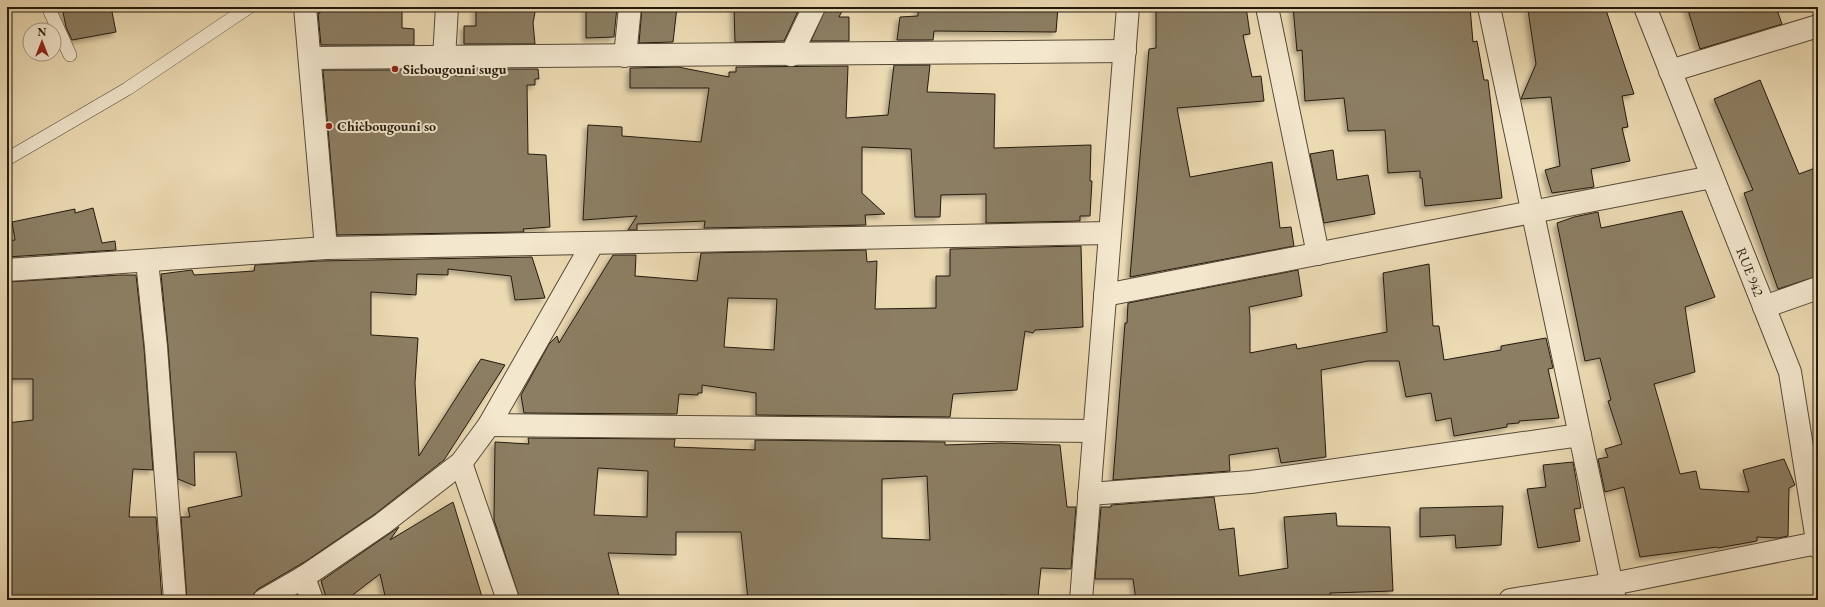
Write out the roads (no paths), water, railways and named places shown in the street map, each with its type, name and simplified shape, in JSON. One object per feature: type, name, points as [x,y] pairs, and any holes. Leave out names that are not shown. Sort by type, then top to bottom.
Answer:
[{"type":"street","points":[[305,7],[326,248]]},
{"type":"street","points":[[444,58],[447,7]]},
{"type":"street","points":[[625,56],[630,7]]},
{"type":"street","points":[[791,55],[814,7]]},
{"type":"street","points":[[1081,600],[1128,7]]},
{"type":"street","points":[[1267,7],[1318,254]]},
{"type":"street","points":[[1489,7],[1613,592]]},
{"type":"street","name":"RUE 942","points":[[1645,7],[1790,372],[1818,545]]},
{"type":"street","points":[[1670,71],[1818,26]]},
{"type":"street","points":[[310,58],[1125,51]]},
{"type":"street","points":[[1105,294],[1532,213],[1712,177]]},
{"type":"street","points":[[7,270],[326,248],[1110,233]]},
{"type":"street","points":[[264,600],[304,577],[382,524],[461,462],[489,425],[592,243]]},
{"type":"street","points":[[147,261],[156,346],[175,600]]},
{"type":"street","points":[[1764,307],[1818,288]]},
{"type":"street","points":[[489,425],[1094,431]]},
{"type":"street","points":[[1090,494],[1251,482],[1580,435]]},
{"type":"street","points":[[461,462],[508,600]]},
{"type":"street","points":[[1510,600],[1613,592],[1818,545]]},
{"type":"street","points":[[304,577],[312,600]]},
{"type":"lane","points":[[48,7],[70,55]]},
{"type":"lane","points":[[7,159],[127,89],[249,7]]},
{"type":"place","name":"Siebougouni sugu","points":[[395,69]]},
{"type":"place","name":"Chièbougouni so","points":[[329,126]]}]
